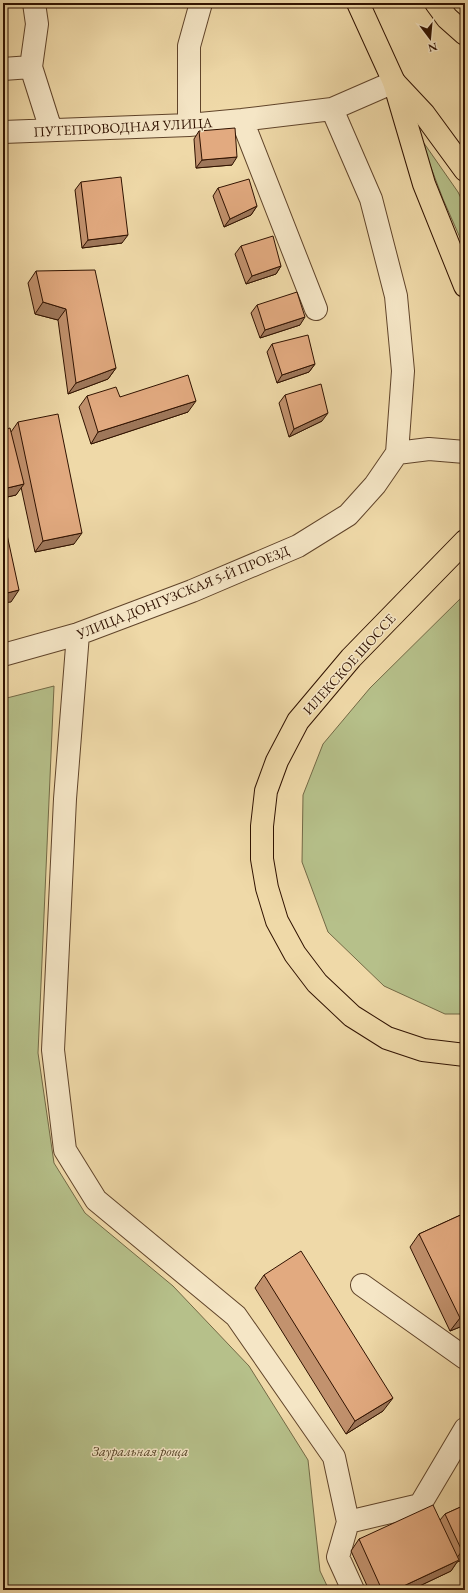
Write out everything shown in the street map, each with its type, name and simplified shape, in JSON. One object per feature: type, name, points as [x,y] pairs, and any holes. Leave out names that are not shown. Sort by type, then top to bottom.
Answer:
[{"type":"main road","points":[[358,3],[394,82],[424,184],[465,286]]},
{"type":"main road","points":[[436,3],[447,18],[465,34]]},
{"type":"main road","points":[[394,82],[424,114],[465,170]]},
{"type":"main road","name":"ИЛЕКСКОЕ ШОССЕ","points":[[465,541],[351,658],[298,721],[277,761],[266,791],[262,826],[262,859],[267,888],[277,921],[295,954],[317,983],[352,1016],[387,1038],[423,1050],[465,1055]]},
{"type":"street","points":[[34,3],[37,24],[31,67],[51,130]]},
{"type":"street","points":[[189,125],[189,46],[201,3]]},
{"type":"street","points":[[3,69],[31,67]]},
{"type":"street","name":"ПУТЕПРОВОДНАЯ УЛИЦА","points":[[3,132],[189,125],[332,110],[394,82]]},
{"type":"street","points":[[332,110],[371,199],[396,296],[402,371],[397,453],[429,448],[465,452]]},
{"type":"street","points":[[242,120],[316,309]]},
{"type":"street","name":"УЛИЦА ДОНГУЗСКАЯ 5-Й ПРОЕЗД","points":[[3,655],[78,634],[192,591],[298,546],[348,515],[375,485],[397,453]]},
{"type":"street","points":[[78,634],[65,799],[53,1050],[64,1150],[96,1200],[236,1316],[334,1457],[348,1522],[338,1557],[353,1590]]},
{"type":"street","points":[[362,1285],[465,1358]]},
{"type":"street","points":[[348,1522],[420,1505],[465,1429]]},
{"type":"green space","points":[[419,136],[458,192],[465,206],[465,249],[443,199]]},
{"type":"green space","points":[[465,594],[465,1014],[445,1014],[384,986],[328,932],[302,862],[303,795],[323,744],[370,688]]},
{"type":"green space","name":"Зауральная роща","points":[[54,686],[38,1053],[54,1163],[85,1213],[173,1286],[249,1366],[308,1460],[320,1571],[329,1590],[3,1590],[3,699]]},
{"type":"building","points":[[235,128],[237,157],[202,160],[199,131]]},
{"type":"building","points":[[121,177],[128,235],[88,240],[81,182]]},
{"type":"building","points":[[249,179],[257,206],[230,219],[218,188]]},
{"type":"building","points":[[273,236],[281,266],[252,276],[241,246]]},
{"type":"building","points":[[95,270],[116,368],[76,383],[66,309],[43,302],[36,271]]},
{"type":"building","points":[[297,292],[305,317],[265,330],[257,305]]},
{"type":"building","points":[[308,335],[315,364],[282,375],[272,344]]},
{"type":"building","points":[[188,375],[196,401],[98,432],[87,396],[116,387],[120,397]]},
{"type":"building","points":[[321,384],[328,413],[294,429],[285,395]]},
{"type":"building","points":[[58,414],[82,533],[43,541],[18,422]]},
{"type":"building","points":[[10,428],[24,484],[3,489],[3,430]]},
{"type":"building","points":[[6,530],[19,590],[3,594],[3,531]]},
{"type":"building","points":[[465,1213],[465,1315],[460,1318],[419,1234]]},
{"type":"building","points":[[301,1251],[393,1398],[355,1421],[264,1275]]},
{"type":"building","points":[[433,1505],[459,1560],[395,1590],[382,1590],[359,1539]]},
{"type":"building","points":[[465,1505],[465,1550],[462,1551],[445,1514]]}]
